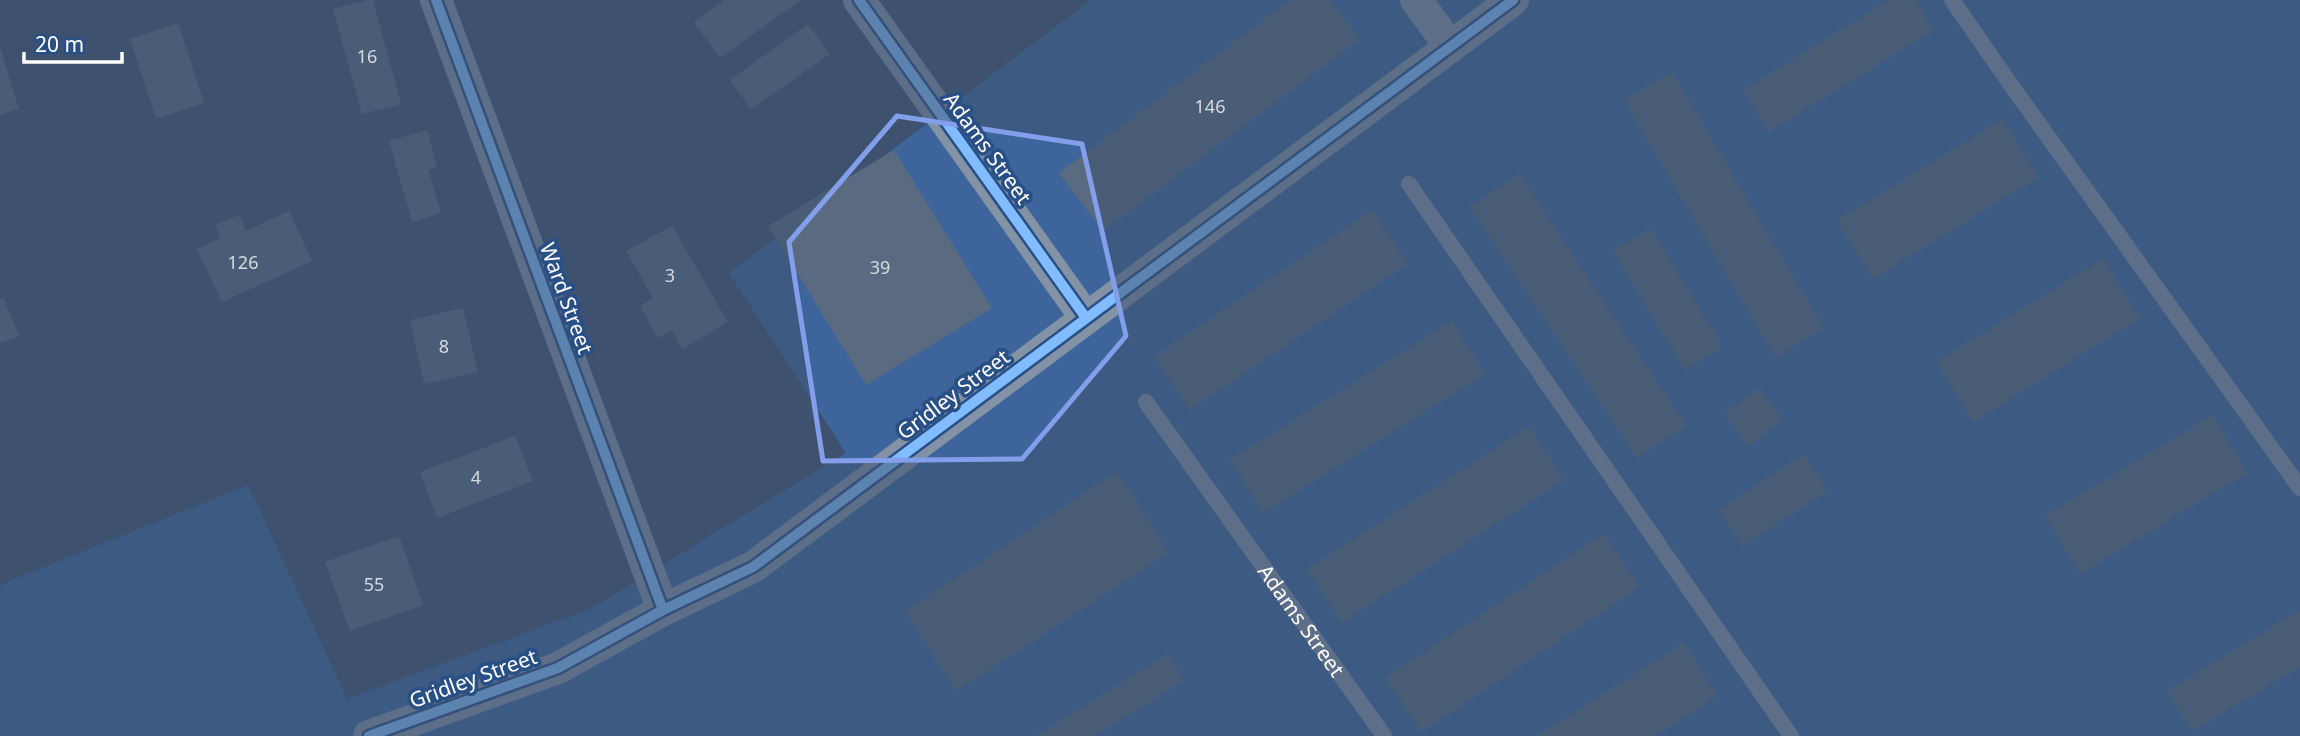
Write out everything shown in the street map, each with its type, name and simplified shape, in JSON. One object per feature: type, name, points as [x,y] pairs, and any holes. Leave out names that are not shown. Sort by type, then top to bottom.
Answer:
[{"type":"street","name":"Ward Street","points":[[436,0],[663,610]]},
{"type":"street","name":"Adams Street","points":[[859,0],[1086,318]]},
{"type":"street","points":[[1416,0],[1450,46]]},
{"type":"street","name":"Gridley Street","points":[[369,736],[558,668],[663,610],[753,567],[1513,0]]},
{"type":"lane","points":[[1952,0],[2300,488]]},
{"type":"lane","points":[[1409,184],[1791,736]]},
{"type":"lane","name":"Adams Street","points":[[1146,402],[1384,736]]},
{"type":"highlighted area","points":[[897,116],[1082,144],[1126,336],[1022,459],[823,461],[789,242]]},
{"type":"shaded area","points":[[1091,0],[2300,0],[2300,736],[0,736],[0,585],[248,485],[347,699],[590,609],[846,453],[729,273]]},
{"type":"building","points":[[373,0],[401,104],[362,114],[333,9]]},
{"type":"building","points":[[724,0],[801,0],[720,58],[694,22]]},
{"type":"building","points":[[1290,0],[1330,0],[1360,39],[1103,231],[1059,173]]},
{"type":"building","points":[[1889,0],[1916,0],[1934,30],[1769,132],[1743,90]]},
{"type":"building","points":[[178,23],[204,103],[156,119],[130,39]]},
{"type":"building","points":[[808,24],[830,54],[751,109],[730,80]]},
{"type":"building","points":[[0,47],[19,109],[0,115]]},
{"type":"building","points":[[1672,72],[1824,328],[1775,357],[1624,100]]},
{"type":"building","points":[[2002,119],[2038,177],[1873,279],[1837,221]]},
{"type":"building","points":[[427,130],[437,167],[428,170],[441,213],[412,222],[389,141]]},
{"type":"building","points":[[894,150],[992,308],[866,385],[768,226]]},
{"type":"building","points":[[1520,174],[1686,426],[1637,458],[1470,207]]},
{"type":"building","points":[[1372,210],[1408,263],[1190,410],[1154,357]]},
{"type":"building","points":[[289,211],[312,261],[222,302],[197,249],[221,238],[215,225],[239,215],[246,231]]},
{"type":"building","points":[[672,226],[728,322],[682,349],[672,331],[658,338],[640,306],[653,298],[626,251]]},
{"type":"building","points":[[1651,228],[1723,347],[1685,370],[1613,251]]},
{"type":"building","points":[[2103,259],[2140,318],[1973,422],[1936,362]]},
{"type":"building","points":[[3,297],[19,336],[0,343],[0,299]]},
{"type":"building","points":[[463,308],[478,372],[424,384],[410,320]]},
{"type":"building","points":[[1452,321],[1485,374],[1263,513],[1230,460]]},
{"type":"building","points":[[1759,388],[1783,419],[1749,446],[1724,414]]},
{"type":"building","points":[[2213,415],[2247,473],[2080,574],[2045,516]]},
{"type":"building","points":[[1529,427],[1564,480],[1342,623],[1307,569]]},
{"type":"building","points":[[515,436],[533,481],[437,518],[420,472]]},
{"type":"building","points":[[1804,454],[1828,490],[1743,546],[1719,510]]},
{"type":"building","points":[[1117,472],[1169,552],[957,691],[905,611]]},
{"type":"building","points":[[1604,533],[1640,587],[1421,732],[1385,678]]},
{"type":"building","points":[[399,536],[423,605],[350,631],[325,562]]},
{"type":"building","points":[[2300,610],[2300,667],[2192,732],[2167,691]]},
{"type":"building","points":[[1684,643],[1718,696],[1655,736],[1537,736]]},
{"type":"building","points":[[1168,654],[1185,680],[1095,736],[1036,736]]},
{"type":"cycle path","points":[[436,0],[663,610]]},
{"type":"cycle path","points":[[859,0],[1086,318]]},
{"type":"cycle path","points":[[369,736],[558,668],[663,610],[753,567],[1513,0]]}]
